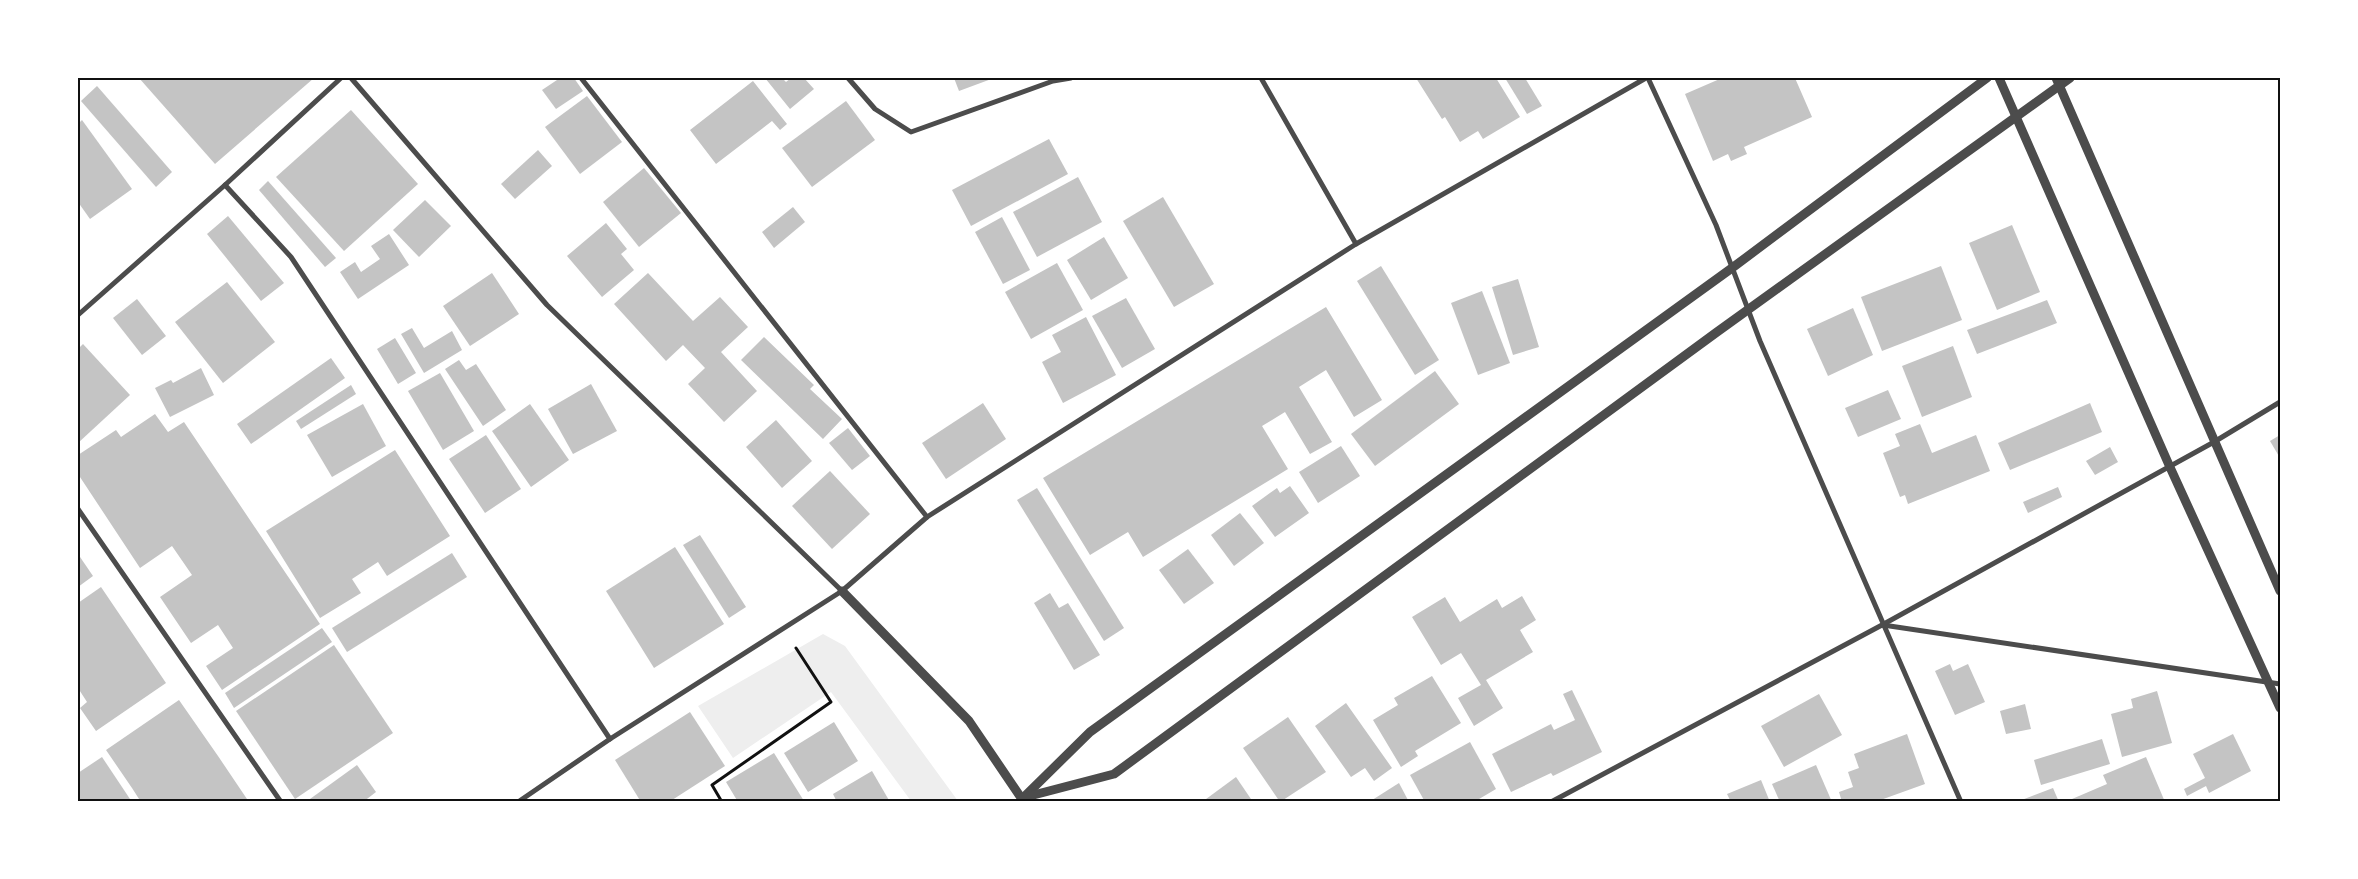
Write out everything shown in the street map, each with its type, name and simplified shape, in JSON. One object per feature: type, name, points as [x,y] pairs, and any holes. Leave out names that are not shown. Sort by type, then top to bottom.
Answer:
[{"type":"street","points":[[78,315],[225,185],[341,78]]},
{"type":"street","points":[[352,78],[547,304],[842,591],[969,721],[1023,800]]},
{"type":"street","points":[[582,78],[927,517]]},
{"type":"street","points":[[848,78],[874,109],[911,132],[1053,81],[1071,78]]},
{"type":"street","points":[[1260,78],[1356,244]]},
{"type":"street","points":[[518,802],[610,739],[842,591],[927,517],[1356,244],[1647,78],[1716,225],[1760,341],[1882,625],[1961,802]]},
{"type":"street","points":[[1023,800],[1090,732],[1732,268],[1987,78]]},
{"type":"street","points":[[1999,78],[2169,465],[2280,708]]},
{"type":"street","points":[[1023,800],[1114,774],[1749,309],[2017,116],[2057,81],[2070,78]]},
{"type":"street","points":[[2057,81],[2280,591]]},
{"type":"street","points":[[225,185],[291,257],[610,739]]},
{"type":"street","points":[[1551,802],[1882,625],[2169,465],[2214,442],[2280,402]]},
{"type":"street","points":[[78,509],[281,802]]},
{"type":"street","points":[[1882,625],[2280,684]]},
{"type":"path","points":[[722,802],[712,785],[831,702],[784,628]]},
{"type":"shaded area","points":[[823,634],[845,646],[958,801],[911,801],[831,692],[733,758],[698,706]]},
{"type":"building","points":[[139,78],[314,78],[215,164]]},
{"type":"building","points":[[560,78],[574,78],[583,91],[556,109],[542,90]]},
{"type":"building","points":[[765,78],[782,78],[786,82],[791,78],[804,78],[814,89],[790,109]]},
{"type":"building","points":[[954,78],[994,78],[959,91]]},
{"type":"building","points":[[1416,78],[1496,78],[1520,117],[1483,139],[1478,131],[1460,142],[1445,117],[1442,119]]},
{"type":"building","points":[[1505,78],[1525,78],[1542,106],[1527,114]]},
{"type":"building","points":[[1722,78],[1795,78],[1812,117],[1744,147],[1747,154],[1731,161],[1728,154],[1713,161],[1685,94]]},
{"type":"building","points":[[753,81],[787,124],[780,130],[772,121],[716,164],[690,130]]},
{"type":"building","points":[[97,86],[172,172],[156,187],[81,101]]},
{"type":"building","points":[[587,96],[622,142],[580,174],[545,127]]},
{"type":"building","points":[[846,101],[875,140],[812,187],[782,148]]},
{"type":"building","points":[[351,110],[418,184],[344,251],[276,177]]},
{"type":"building","points":[[82,120],[132,189],[90,219],[78,202],[78,124]]},
{"type":"building","points":[[1049,139],[1068,174],[971,226],[952,190]]},
{"type":"building","points":[[538,150],[552,166],[515,199],[501,184]]},
{"type":"building","points":[[644,168],[681,213],[639,247],[603,202]]},
{"type":"building","points":[[1078,177],[1102,222],[1037,257],[1013,212]]},
{"type":"building","points":[[268,181],[336,258],[325,267],[259,190]]},
{"type":"building","points":[[1163,197],[1214,284],[1174,307],[1123,221]]},
{"type":"building","points":[[425,200],[451,226],[419,257],[393,230]]},
{"type":"building","points":[[793,207],[805,222],[774,248],[762,232]]},
{"type":"building","points":[[228,216],[284,283],[261,301],[207,234]]},
{"type":"building","points":[[1002,217],[1030,270],[1003,284],[975,232]]},
{"type":"building","points":[[606,223],[627,249],[621,254],[634,270],[602,297],[567,256]]},
{"type":"building","points":[[2012,225],[2040,292],[1997,310],[1969,243]]},
{"type":"building","points":[[389,234],[409,265],[358,299],[340,272],[355,262],[361,272],[380,259],[371,246]]},
{"type":"building","points":[[1104,237],[1128,278],[1091,300],[1067,260]]},
{"type":"building","points":[[1057,263],[1083,310],[1031,339],[1005,292]]},
{"type":"building","points":[[1381,266],[1439,360],[1415,375],[1357,281]]},
{"type":"building","points":[[1941,266],[1962,320],[1882,351],[1861,297]]},
{"type":"building","points":[[492,273],[519,314],[470,346],[443,306]]},
{"type":"building","points":[[648,273],[693,321],[720,297],[748,327],[721,352],[757,391],[724,422],[688,384],[705,368],[683,345],[666,361],[614,304]]},
{"type":"building","points":[[1518,279],[1539,347],[1513,355],[1492,287]]},
{"type":"building","points":[[227,282],[275,342],[223,383],[175,322]]},
{"type":"building","points":[[1482,291],[1510,363],[1478,375],[1451,303]]},
{"type":"building","points":[[1126,298],[1155,349],[1122,368],[1092,316]]},
{"type":"building","points":[[137,299],[166,336],[142,355],[113,318]]},
{"type":"building","points":[[2047,300],[2057,323],[1977,354],[1967,330]]},
{"type":"building","points":[[1326,307],[1382,400],[1354,417],[1326,370],[1299,387],[1332,442],[1310,454],[1285,412],[1262,426],[1288,469],[1143,557],[1128,532],[1090,555],[1043,478]]},
{"type":"building","points":[[1853,308],[1873,355],[1828,376],[1807,329]]},
{"type":"building","points":[[1086,317],[1116,375],[1063,403],[1042,362],[1061,352],[1052,335]]},
{"type":"building","points":[[412,328],[424,348],[452,331],[462,350],[424,373],[401,334]]},
{"type":"building","points":[[764,337],[814,385],[810,389],[842,419],[823,439],[741,360]]},
{"type":"building","points":[[395,338],[416,373],[398,384],[377,349]]},
{"type":"building","points":[[83,344],[130,395],[78,443],[78,349]]},
{"type":"building","points":[[1953,346],[1972,397],[1922,417],[1902,366]]},
{"type":"building","points":[[331,358],[345,378],[251,444],[237,424]]},
{"type":"building","points":[[459,360],[466,370],[476,364],[506,410],[483,426],[445,369]]},
{"type":"building","points":[[201,368],[214,395],[170,417],[155,388],[171,380],[173,383]]},
{"type":"building","points":[[1435,371],[1459,404],[1375,466],[1351,434]]},
{"type":"building","points":[[440,373],[474,431],[443,450],[408,391]]},
{"type":"building","points":[[591,384],[617,431],[573,454],[548,409]]},
{"type":"building","points":[[351,385],[356,394],[301,429],[296,421]]},
{"type":"building","points":[[1888,390],[1901,419],[1858,437],[1845,408]]},
{"type":"building","points":[[983,403],[1006,439],[946,479],[922,443]]},
{"type":"building","points":[[2090,403],[2102,432],[2010,470],[1998,443]]},
{"type":"building","points":[[363,404],[386,446],[332,477],[307,435]]},
{"type":"building","points":[[530,404],[569,460],[531,487],[492,431]]},
{"type":"building","points":[[155,414],[168,432],[184,422],[320,624],[222,690],[206,666],[233,648],[218,625],[191,643],[160,597],[192,575],[172,546],[140,568],[78,474],[78,455],[116,430],[121,437]]},
{"type":"building","points":[[776,420],[812,461],[782,488],[746,447]]},
{"type":"building","points":[[1920,424],[1932,453],[1976,435],[1990,471],[1908,504],[1905,495],[1900,497],[1883,453],[1900,446],[1895,434]]},
{"type":"building","points":[[848,428],[870,456],[852,470],[829,443]]},
{"type":"building","points":[[486,435],[521,489],[485,513],[449,459]]},
{"type":"building","points":[[2280,435],[2280,458],[2270,441]]},
{"type":"building","points":[[1341,446],[1360,476],[1318,503],[1299,472]]},
{"type":"building","points":[[2110,447],[2118,462],[2095,475],[2086,461]]},
{"type":"building","points":[[395,450],[450,536],[387,576],[378,562],[352,579],[361,593],[320,618],[266,531]]},
{"type":"building","points":[[830,471],[870,514],[832,549],[792,506]]},
{"type":"building","points":[[1290,486],[1309,513],[1275,537],[1252,506],[1277,488],[1280,493]]},
{"type":"building","points":[[2058,487],[2062,497],[2028,513],[2023,502]]},
{"type":"building","points":[[1037,488],[1124,628],[1104,641],[1017,500]]},
{"type":"building","points":[[1240,513],[1264,543],[1234,566],[1211,535]]},
{"type":"building","points":[[700,535],[746,607],[729,618],[683,545]]},
{"type":"building","points":[[675,547],[724,624],[654,668],[606,591]]},
{"type":"building","points":[[1188,549],[1214,583],[1184,604],[1159,570]]},
{"type":"building","points":[[452,553],[467,577],[347,652],[332,628]]},
{"type":"building","points":[[78,554],[93,576],[78,587]]},
{"type":"building","points":[[101,587],[166,683],[96,731],[80,708],[87,702],[78,688],[78,603]]},
{"type":"building","points":[[1050,593],[1059,608],[1068,603],[1100,655],[1074,670],[1034,603]]},
{"type":"building","points":[[1522,596],[1536,620],[1520,630],[1533,652],[1486,680],[1503,708],[1474,726],[1458,698],[1481,685],[1461,653],[1441,665],[1412,617],[1445,597],[1460,622],[1497,599],[1502,608]]},
{"type":"building","points":[[322,628],[332,642],[234,708],[225,693]]},
{"type":"building","points":[[334,645],[393,733],[295,799],[236,711]]},
{"type":"building","points":[[1950,664],[1953,671],[1968,664],[1985,702],[1955,715],[1935,671]]},
{"type":"building","points":[[1432,676],[1461,723],[1415,751],[1418,756],[1401,767],[1373,720],[1398,705],[1394,698]]},
{"type":"building","points":[[1572,690],[1602,752],[1553,776],[1551,773],[1511,792],[1492,754],[1551,724],[1554,730],[1575,720],[1563,694]]},
{"type":"building","points":[[2157,691],[2172,743],[2122,757],[2111,714],[2133,708],[2131,699]]},
{"type":"building","points":[[1819,694],[1842,735],[1784,767],[1761,726]]},
{"type":"building","points":[[179,700],[249,802],[141,802],[106,750]]},
{"type":"building","points":[[1346,703],[1392,768],[1374,781],[1365,768],[1351,777],[1315,726]]},
{"type":"building","points":[[2025,704],[2031,729],[2006,734],[2000,711]]},
{"type":"building","points":[[690,712],[725,766],[669,802],[641,802],[615,760]]},
{"type":"building","points":[[1288,717],[1326,772],[1280,802],[1243,748]]},
{"type":"building","points":[[834,722],[858,761],[808,792],[784,753]]},
{"type":"building","points":[[1907,734],[1925,784],[1875,802],[1842,802],[1839,792],[1853,787],[1848,772],[1859,768],[1854,754]]},
{"type":"building","points":[[2233,734],[2251,771],[2209,793],[2206,786],[2187,796],[2184,789],[2205,778],[2193,754]]},
{"type":"building","points":[[2102,739],[2110,764],[2041,785],[2034,760]]},
{"type":"building","points":[[1470,742],[1496,789],[1474,802],[1425,802],[1410,775]]},
{"type":"building","points":[[774,753],[804,801],[738,802],[726,782]]},
{"type":"building","points":[[102,757],[132,802],[78,802],[78,773]]},
{"type":"building","points":[[2146,757],[2165,802],[2065,802],[2107,784],[2103,775]]},
{"type":"building","points":[[357,765],[376,792],[363,802],[312,802],[310,799]]},
{"type":"building","points":[[1816,765],[1832,802],[1780,802],[1772,784]]},
{"type":"building","points":[[872,771],[890,802],[837,802],[833,794]]},
{"type":"building","points":[[1236,777],[1253,802],[1202,802]]},
{"type":"building","points":[[1761,780],[1770,802],[1731,802],[1727,794]]},
{"type":"building","points":[[1399,783],[1409,802],[1369,802]]},
{"type":"building","points":[[2053,788],[2059,802],[2019,802],[2019,801]]}]
